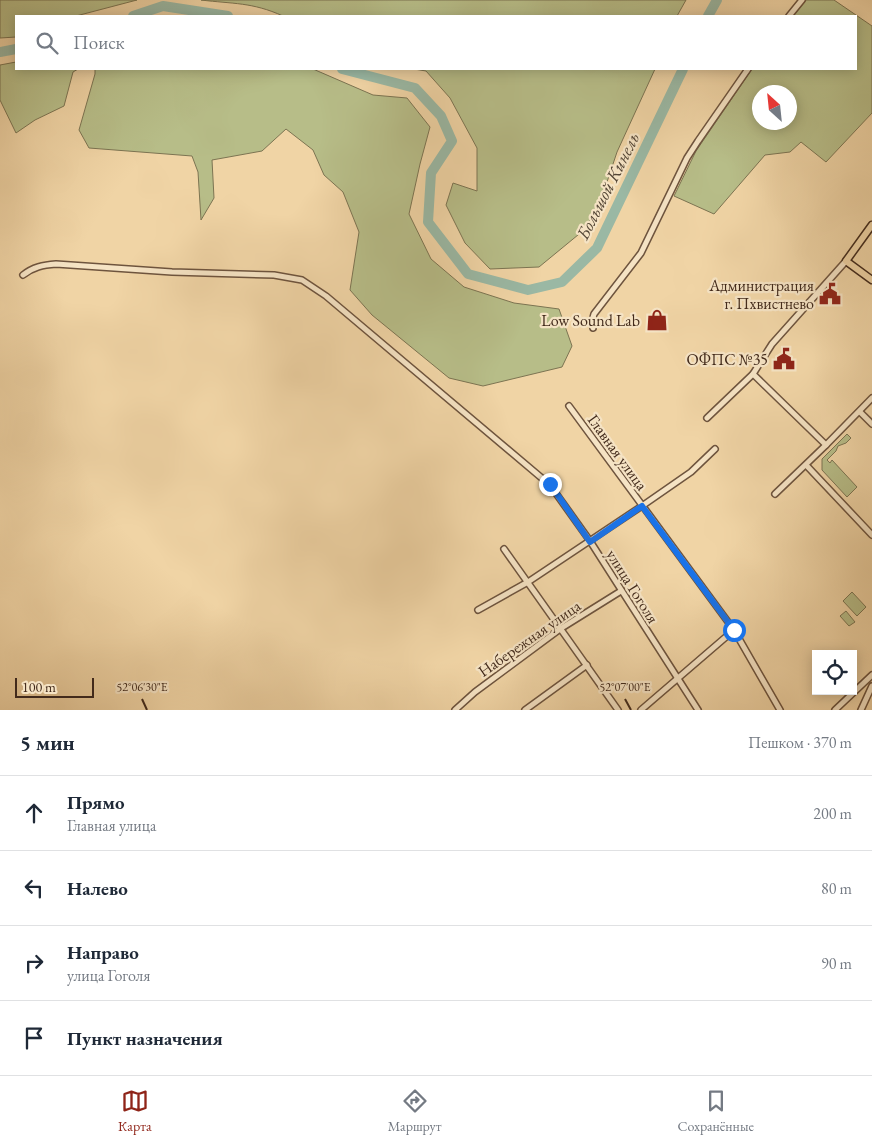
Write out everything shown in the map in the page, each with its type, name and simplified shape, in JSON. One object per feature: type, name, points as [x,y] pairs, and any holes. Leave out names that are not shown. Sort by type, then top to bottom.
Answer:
[{"type":"main road","points":[[872,225],[846,261],[872,280]]},
{"type":"street","points":[[789,15],[802,0]]},
{"type":"street","points":[[593,328],[594,314],[641,253],[698,140],[747,70]]},
{"type":"street","points":[[706,418],[753,374],[772,344],[846,261]]},
{"type":"street","name":"улица Гоголя","points":[[23,275],[30,269],[42,265],[56,264],[172,272],[274,275],[302,280],[326,296],[550,484],[590,542],[698,710]]},
{"type":"street","points":[[753,374],[826,445]]},
{"type":"street","points":[[775,494],[860,412],[872,398]]},
{"type":"street","name":"Главная улица","points":[[569,406],[734,630],[780,710]]},
{"type":"street","points":[[860,412],[872,424]]},
{"type":"street","points":[[478,610],[528,582],[590,542],[691,472],[714,449]]},
{"type":"street","points":[[806,465],[872,536]]},
{"type":"street","points":[[504,549],[618,710]]},
{"type":"street","name":"Набережная улица","points":[[455,710],[475,692],[560,629],[621,591]]},
{"type":"street","points":[[641,710],[734,630]]},
{"type":"street","points":[[525,710],[587,665]]},
{"type":"street","points":[[835,710],[872,676]]},
{"type":"street","points":[[861,710],[872,686]]},
{"type":"green space","points":[[0,0],[137,0],[80,15],[15,15],[15,37],[0,38]]},
{"type":"green space","points":[[201,0],[686,0],[678,15],[281,15],[262,8]]},
{"type":"green space","points":[[806,0],[834,0],[856,15],[794,15]]},
{"type":"green space","points":[[857,16],[872,26],[872,113],[826,162],[801,142],[790,152],[765,155],[714,214],[674,196],[696,151],[751,70],[857,70]]},
{"type":"green space","points":[[15,62],[15,70],[76,70],[73,72],[64,106],[35,120],[16,133],[0,100],[0,65]]},
{"type":"green space","points":[[95,70],[315,70],[373,95],[407,98],[430,127],[409,214],[431,259],[464,287],[514,303],[559,309],[572,346],[562,367],[483,386],[449,378],[372,315],[350,290],[359,232],[343,192],[324,175],[313,150],[286,129],[262,151],[212,160],[214,198],[201,220],[198,172],[192,156],[89,148],[79,130]]},
{"type":"green space","points":[[420,70],[655,70],[617,152],[600,203],[584,230],[539,267],[490,269],[465,243],[446,205],[453,183],[477,191],[477,148],[450,98],[426,71]]},
{"type":"green space","points":[[847,434],[851,438],[846,443],[838,446],[836,451],[827,460],[830,463],[832,460],[857,487],[847,497],[822,470],[822,459]]},
{"type":"green space","points":[[852,592],[866,607],[857,616],[843,601]]},
{"type":"green space","points":[[846,611],[855,622],[849,626],[840,616]]},
{"type":"waterway","name":"Большой Кинель","points":[[709,15],[717,0]]},
{"type":"waterway","name":"Большой Кинель","points":[[136,15],[163,6],[222,15]]},
{"type":"waterway","name":"Большой Кинель","points":[[0,52],[15,49]]},
{"type":"waterway","name":"Большой Кинель","points":[[346,70],[415,88],[441,116],[452,141],[431,173],[428,222],[468,274],[528,290],[562,282],[597,248],[683,70]]},
{"type":"place","name":"Администрация г. Пхвистнево","points":[[830,294]]},
{"type":"place","name":"Low Sound Lab","points":[[657,320]]},
{"type":"place","name":"ОФПС №35","points":[[784,359]]},
{"type":"route","points":[[550,484],[590,542],[642,506],[734,630]]}]
